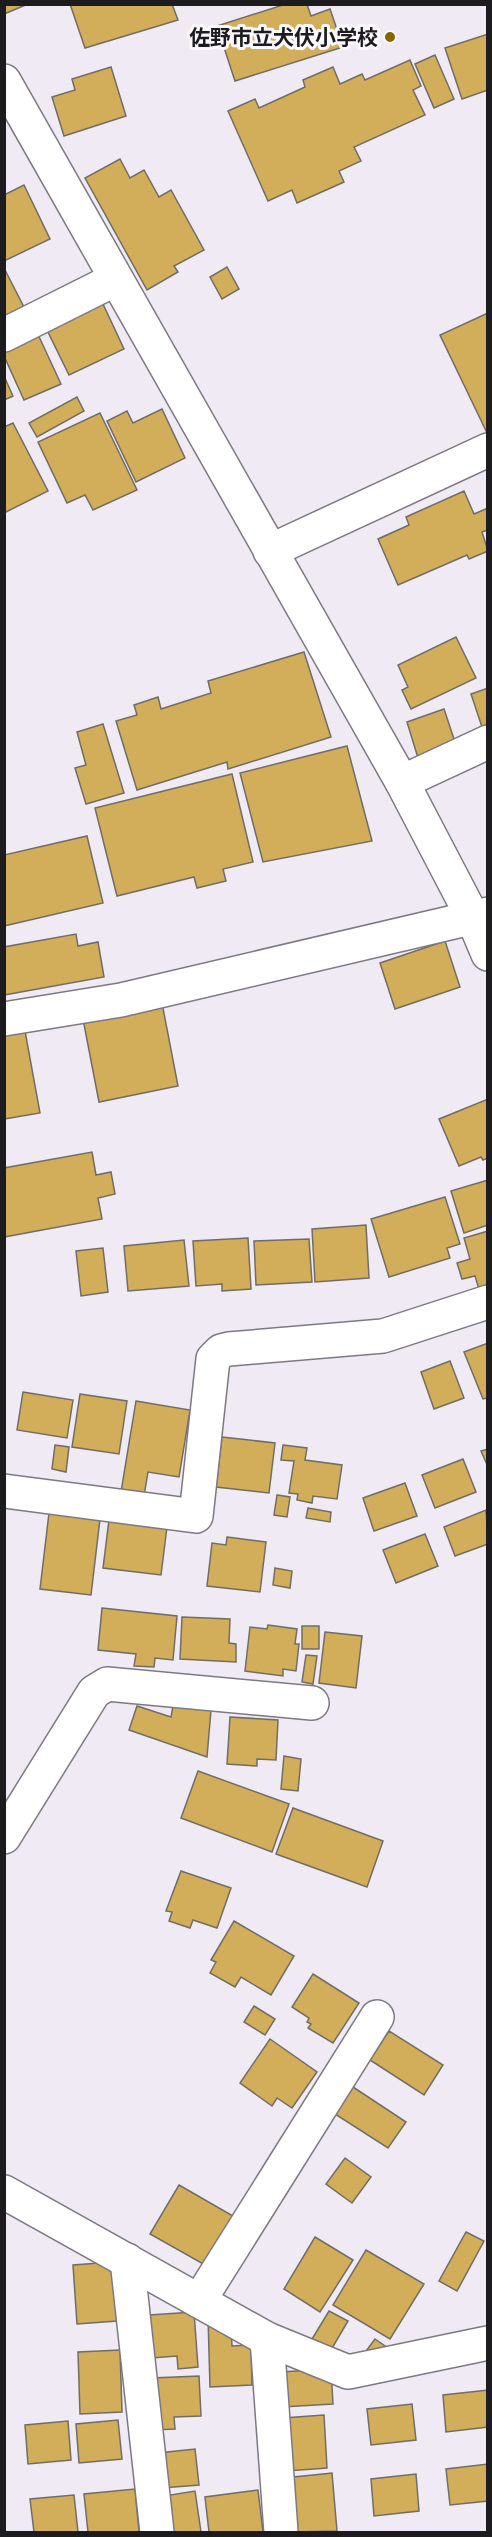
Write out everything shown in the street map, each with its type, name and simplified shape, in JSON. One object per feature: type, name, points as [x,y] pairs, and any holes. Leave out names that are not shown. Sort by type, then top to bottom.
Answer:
[{"type":"street","points":[[4,81],[270,551],[480,915],[488,954]]},
{"type":"street","points":[[4,335],[116,279]]},
{"type":"street","points":[[270,551],[488,450]]},
{"type":"street","points":[[402,782],[488,742]]},
{"type":"street","points":[[4,1019],[121,1000],[480,915]]},
{"type":"street","points":[[4,1491],[196,1516],[213,1359],[220,1351],[229,1348],[383,1336],[488,1302]]},
{"type":"street","points":[[4,1837],[94,1692],[106,1684],[312,1703]]},
{"type":"street","points":[[199,2301],[377,2018]]},
{"type":"street","points":[[4,2192],[267,2339],[348,2372],[488,2343]]},
{"type":"street","points":[[127,2260],[157,2532]]},
{"type":"street","points":[[267,2339],[281,2532]]},
{"type":"building","points":[[4,4],[28,4],[4,14]]},
{"type":"building","points":[[70,4],[172,4],[178,20],[85,48]]},
{"type":"building","points":[[286,4],[307,4],[311,16],[330,9],[343,47],[235,81],[217,26]]},
{"type":"building","points":[[488,34],[488,90],[462,99],[445,48]]},
{"type":"building","points":[[435,55],[454,99],[434,108],[415,64]]},
{"type":"building","points":[[410,60],[421,86],[413,90],[425,115],[354,147],[361,161],[339,171],[344,182],[297,203],[292,190],[268,201],[228,111],[255,99],[259,108],[305,87],[303,80],[333,67],[340,84],[362,74],[365,80]]},
{"type":"building","points":[[111,67],[126,116],[64,136],[52,97],[75,90],[72,79]]},
{"type":"building","points":[[120,159],[130,178],[144,170],[159,197],[171,190],[204,250],[174,266],[178,272],[147,290],[85,178]]},
{"type":"building","points":[[24,185],[50,239],[4,261],[4,195]]},
{"type":"building","points":[[227,267],[239,289],[222,299],[210,277]]},
{"type":"building","points":[[4,268],[27,313],[4,325]]},
{"type":"building","points":[[103,304],[124,349],[69,375],[47,330]]},
{"type":"building","points":[[488,313],[488,435],[440,335]]},
{"type":"building","points":[[35,328],[61,384],[24,400],[4,356],[4,343]]},
{"type":"building","points":[[4,376],[13,396],[4,400]]},
{"type":"building","points":[[77,397],[84,411],[37,437],[29,423]]},
{"type":"building","points":[[162,409],[185,458],[136,482],[107,421],[127,411],[133,423]]},
{"type":"building","points":[[100,413],[137,490],[93,510],[85,495],[67,503],[38,442]]},
{"type":"building","points":[[13,423],[48,491],[4,513],[4,427]]},
{"type":"building","points":[[464,491],[474,514],[488,508],[488,530],[482,532],[488,551],[469,559],[467,555],[398,585],[378,539],[409,525],[406,517]]},
{"type":"building","points":[[456,637],[476,678],[411,709],[402,690],[408,687],[398,665]]},
{"type":"building","points":[[304,652],[331,737],[228,769],[227,762],[137,790],[116,721],[137,715],[134,705],[158,697],[161,709],[211,693],[208,681]]},
{"type":"building","points":[[488,688],[488,728],[483,730],[471,694]]},
{"type":"building","points":[[444,709],[456,745],[418,758],[407,722]]},
{"type":"building","points":[[103,724],[124,793],[86,804],[75,768],[86,765],[77,732]]},
{"type":"building","points":[[347,746],[372,841],[263,862],[240,773]]},
{"type":"building","points":[[232,774],[253,862],[223,869],[226,881],[197,888],[194,877],[117,896],[95,808]]},
{"type":"building","points":[[87,836],[103,903],[4,926],[4,855]]},
{"type":"building","points":[[76,934],[78,946],[98,942],[104,977],[4,995],[4,947]]},
{"type":"building","points":[[445,941],[460,987],[395,1009],[380,963]]},
{"type":"building","points":[[162,1003],[178,1086],[99,1102],[83,1019]]},
{"type":"building","points":[[25,1031],[40,1113],[4,1119],[4,1035]]},
{"type":"building","points":[[488,1099],[488,1158],[483,1160],[481,1157],[459,1166],[439,1119]]},
{"type":"building","points":[[92,1152],[96,1175],[111,1172],[115,1194],[98,1198],[102,1219],[4,1237],[4,1168]]},
{"type":"building","points":[[488,1180],[488,1225],[464,1233],[451,1191]]},
{"type":"building","points":[[445,1197],[460,1244],[447,1248],[450,1258],[389,1277],[371,1219]]},
{"type":"building","points":[[366,1225],[369,1278],[315,1282],[312,1229]]},
{"type":"building","points":[[488,1231],[488,1287],[479,1289],[475,1276],[462,1279],[457,1263],[470,1259],[464,1238]]},
{"type":"building","points":[[248,1238],[251,1289],[222,1291],[222,1284],[196,1286],[193,1241]]},
{"type":"building","points":[[309,1239],[312,1282],[256,1285],[254,1241]]},
{"type":"building","points":[[184,1240],[189,1286],[128,1291],[124,1246]]},
{"type":"building","points":[[103,1248],[108,1292],[81,1296],[76,1251]]},
{"type":"building","points":[[488,1343],[488,1398],[483,1399],[464,1352]]},
{"type":"building","points":[[450,1361],[464,1398],[434,1409],[421,1372]]},
{"type":"building","points":[[23,1392],[73,1400],[67,1438],[17,1430]]},
{"type":"building","points":[[80,1394],[127,1401],[119,1454],[72,1447]]},
{"type":"building","points":[[136,1401],[190,1410],[179,1477],[148,1472],[144,1496],[121,1492]]},
{"type":"building","points":[[222,1437],[275,1443],[269,1493],[216,1487]]},
{"type":"building","points":[[55,1445],[69,1447],[66,1472],[52,1469]]},
{"type":"building","points":[[283,1445],[307,1448],[305,1460],[342,1465],[337,1499],[313,1496],[312,1503],[297,1500],[298,1494],[289,1493],[294,1461],[281,1460]]},
{"type":"building","points":[[488,1449],[488,1467],[481,1451]]},
{"type":"building","points":[[463,1459],[476,1492],[435,1508],[422,1475]]},
{"type":"building","points":[[405,1483],[417,1516],[374,1531],[363,1498]]},
{"type":"building","points":[[277,1495],[290,1497],[287,1517],[274,1515]]},
{"type":"building","points":[[308,1508],[331,1512],[330,1522],[306,1518]]},
{"type":"building","points":[[486,1510],[488,1544],[455,1556],[444,1527]]},
{"type":"building","points":[[49,1513],[100,1519],[91,1595],[40,1589]]},
{"type":"building","points":[[109,1520],[167,1527],[161,1575],[103,1568]]},
{"type":"building","points":[[425,1534],[438,1566],[396,1583],[383,1550]]},
{"type":"building","points":[[227,1537],[266,1542],[260,1592],[207,1586],[212,1543],[226,1545]]},
{"type":"building","points":[[275,1568],[292,1571],[290,1588],[273,1585]]},
{"type":"building","points":[[102,1608],[177,1616],[173,1660],[155,1658],[154,1667],[134,1666],[136,1654],[98,1650]]},
{"type":"building","points":[[182,1617],[230,1619],[229,1643],[236,1644],[236,1662],[180,1659]]},
{"type":"building","points":[[268,1625],[297,1629],[295,1644],[299,1644],[296,1671],[283,1669],[283,1676],[245,1671],[250,1627],[267,1629]]},
{"type":"building","points":[[302,1626],[319,1626],[319,1649],[302,1649]]},
{"type":"building","points":[[325,1632],[362,1636],[356,1688],[319,1683]]},
{"type":"building","points":[[306,1655],[317,1656],[313,1684],[302,1682]]},
{"type":"building","points":[[137,1706],[171,1717],[173,1706],[211,1710],[207,1757],[129,1730]]},
{"type":"building","points":[[230,1717],[278,1720],[276,1760],[257,1759],[257,1766],[227,1764]]},
{"type":"building","points":[[284,1756],[301,1759],[298,1791],[281,1789]]},
{"type":"building","points":[[198,1771],[289,1804],[272,1852],[181,1818]]},
{"type":"building","points":[[293,1808],[383,1841],[367,1887],[276,1854]]},
{"type":"building","points":[[181,1871],[231,1888],[217,1928],[193,1920],[190,1928],[169,1921],[172,1912],[166,1911]]},
{"type":"building","points":[[234,1921],[294,1956],[271,1995],[241,1977],[235,1987],[210,1973],[216,1962],[211,1960]]},
{"type":"building","points":[[313,1974],[359,2003],[333,2043],[308,2028],[311,2024],[307,2022],[309,2018],[292,2007]]},
{"type":"building","points":[[254,2006],[275,2019],[265,2035],[244,2022]]},
{"type":"building","points":[[389,2031],[443,2065],[424,2095],[370,2060]]},
{"type":"building","points":[[270,2039],[317,2072],[292,2108],[277,2098],[272,2106],[240,2083]]},
{"type":"building","points":[[353,2087],[406,2122],[388,2148],[335,2114]]},
{"type":"building","points":[[345,2158],[371,2177],[352,2203],[326,2184]]},
{"type":"building","points":[[179,2185],[233,2216],[205,2265],[150,2234]]},
{"type":"building","points":[[466,2232],[484,2241],[457,2291],[439,2281]]},
{"type":"building","points":[[315,2237],[353,2260],[320,2312],[284,2289]]},
{"type":"building","points":[[366,2250],[424,2284],[390,2339],[333,2305]]},
{"type":"building","points":[[113,2262],[117,2321],[77,2324],[73,2265]]},
{"type":"building","points":[[329,2311],[348,2321],[331,2350],[312,2339]]},
{"type":"building","points":[[194,2312],[198,2367],[178,2369],[177,2356],[152,2358],[149,2315]]},
{"type":"building","points":[[208,2317],[231,2325],[232,2346],[251,2345],[252,2385],[210,2387]]},
{"type":"building","points":[[375,2339],[388,2348],[379,2361],[366,2351]]},
{"type":"building","points":[[120,2350],[122,2412],[80,2414],[78,2352]]},
{"type":"building","points":[[331,2369],[333,2404],[282,2407],[280,2372]]},
{"type":"building","points":[[199,2376],[201,2416],[174,2417],[175,2429],[154,2430],[151,2378]]},
{"type":"building","points":[[488,2390],[488,2427],[446,2432],[443,2395]]},
{"type":"building","points":[[412,2404],[416,2440],[371,2445],[367,2409]]},
{"type":"building","points":[[324,2415],[327,2468],[286,2471],[283,2418]]},
{"type":"building","points":[[118,2420],[122,2459],[79,2463],[76,2424]]},
{"type":"building","points":[[68,2421],[71,2460],[28,2464],[25,2425]]},
{"type":"building","points":[[195,2449],[199,2485],[162,2488],[158,2453]]},
{"type":"building","points":[[488,2464],[488,2501],[450,2505],[446,2469]]},
{"type":"building","points":[[332,2473],[337,2531],[289,2532],[284,2478]]},
{"type":"building","points":[[416,2474],[419,2511],[374,2516],[371,2479]]},
{"type":"building","points":[[135,2489],[139,2532],[88,2532],[84,2494]]},
{"type":"building","points":[[258,2490],[263,2532],[209,2532],[205,2497]]},
{"type":"building","points":[[195,2491],[201,2532],[169,2532],[164,2496]]},
{"type":"building","points":[[74,2495],[78,2532],[34,2532],[30,2499]]},
{"type":"place","name":"佐野市立犬伏小学校","points":[[390,37]]}]
